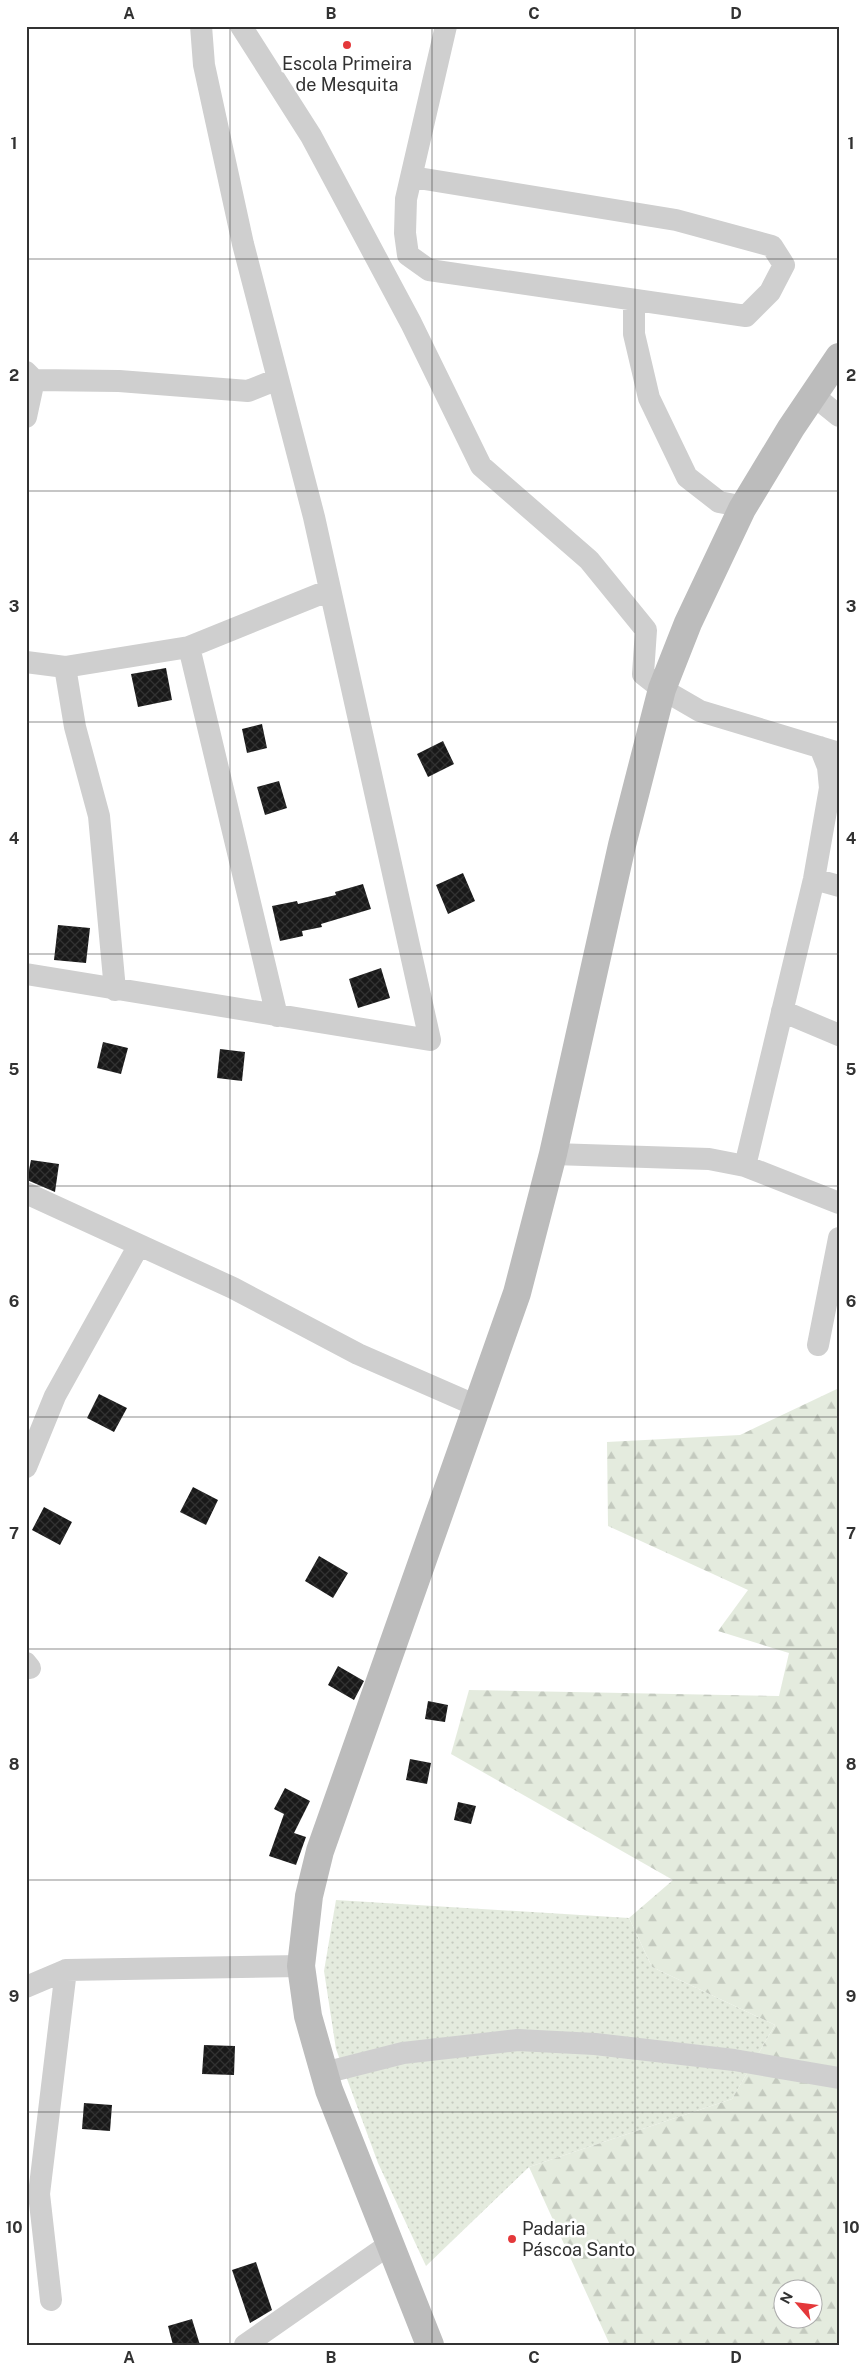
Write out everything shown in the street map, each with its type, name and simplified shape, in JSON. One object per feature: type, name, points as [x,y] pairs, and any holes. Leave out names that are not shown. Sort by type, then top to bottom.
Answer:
[{"type":"street","points":[[26,974],[430,1040],[330,590],[237,216],[204,65],[201,26]]},
{"type":"street","points":[[241,26],[311,136],[411,323],[482,466],[589,560],[646,630],[643,674],[662,689],[700,711],[829,750],[830,788],[814,879],[745,1166]]},
{"type":"street","points":[[412,177],[676,220],[772,246],[784,265],[770,292],[746,316],[429,270],[408,254],[405,233],[406,199],[446,26]]},
{"type":"street","points":[[634,301],[634,334],[649,398],[687,477],[719,502],[740,506],[742,509]]},
{"type":"street","points":[[430,2345],[324,2073],[308,2016],[301,1966],[309,1896],[320,1851],[517,1293],[553,1154],[622,845],[662,689],[688,624],[742,509],[839,357]]},
{"type":"street","points":[[26,417],[30,376],[248,391],[278,379]]},
{"type":"street","points":[[813,395],[839,416]]},
{"type":"street","points":[[26,662],[65,667],[188,647],[330,590]]},
{"type":"street","points":[[188,647],[277,1016]]},
{"type":"street","points":[[65,667],[75,728],[99,816],[115,990]]},
{"type":"street","points":[[814,879],[839,886]]},
{"type":"street","points":[[782,1011],[839,1034]]},
{"type":"street","points":[[553,1154],[709,1159],[745,1166],[839,1203]]},
{"type":"street","points":[[26,1193],[233,1288],[358,1354],[476,1406]]},
{"type":"street","points":[[818,1345],[839,1238]]},
{"type":"street","points":[[26,1467],[55,1396],[139,1245]]},
{"type":"street","points":[[26,1987],[66,1970],[301,1966]]},
{"type":"street","points":[[51,2300],[38,2194],[66,1970]]},
{"type":"street","points":[[324,2073],[403,2052],[518,2040],[605,2045],[734,2060],[839,2078]]},
{"type":"street","points":[[246,2345],[390,2244]]},
{"type":"green space","points":[[839,1388],[839,2345],[610,2345],[529,2167],[732,2099],[775,2025],[652,1967],[629,1918],[673,1880],[451,1754],[469,1690],[779,1696],[789,1653],[718,1631],[748,1590],[608,1526],[607,1442],[740,1435]]},
{"type":"green space","points":[[336,1900],[629,1918],[652,1967],[775,2025],[732,2099],[529,2167],[426,2266],[378,2163],[336,2049],[324,1971]]},
{"type":"building","points":[[166,668],[172,700],[138,707],[131,674]]},
{"type":"building","points":[[262,724],[267,748],[247,753],[242,729]]},
{"type":"building","points":[[443,741],[454,764],[428,777],[417,754]]},
{"type":"building","points":[[279,781],[287,808],[265,815],[257,787]]},
{"type":"building","points":[[463,873],[475,901],[448,914],[436,885]]},
{"type":"building","points":[[363,884],[371,909],[321,924],[322,927],[302,931],[303,936],[280,941],[272,906],[297,901],[298,904],[336,895],[335,892]]},
{"type":"building","points":[[58,925],[90,928],[86,963],[54,960]]},
{"type":"building","points":[[381,968],[390,998],[358,1008],[349,979]]},
{"type":"building","points":[[103,1042],[128,1048],[121,1074],[97,1068]]},
{"type":"building","points":[[220,1049],[245,1052],[242,1081],[217,1078]]},
{"type":"building","points":[[31,1160],[59,1164],[55,1192],[27,1180]]},
{"type":"building","points":[[99,1394],[127,1408],[114,1432],[87,1418]]},
{"type":"building","points":[[193,1487],[218,1500],[206,1525],[180,1512]]},
{"type":"building","points":[[44,1507],[72,1522],[60,1545],[32,1530]]},
{"type":"building","points":[[319,1556],[348,1573],[333,1598],[305,1581]]},
{"type":"building","points":[[338,1666],[364,1681],[354,1700],[328,1685]]},
{"type":"building","points":[[428,1701],[448,1705],[445,1722],[425,1719]]},
{"type":"building","points":[[410,1759],[431,1763],[427,1784],[406,1780]]},
{"type":"building","points":[[285,1788],[310,1801],[294,1833],[306,1837],[296,1865],[269,1856],[284,1814],[274,1809]]},
{"type":"building","points":[[458,1802],[476,1806],[471,1824],[454,1820]]},
{"type":"building","points":[[204,2045],[235,2046],[234,2075],[202,2074]]},
{"type":"building","points":[[84,2103],[112,2105],[110,2131],[82,2129]]},
{"type":"building","points":[[256,2262],[272,2310],[250,2323],[232,2270]]},
{"type":"building","points":[[192,2319],[200,2345],[173,2345],[168,2326]]},
{"type":"place","name":"Escola Primeira de Mesquita","points":[[347,45]]},
{"type":"place","name":"Padaria Páscoa Santo","points":[[512,2239]]}]
